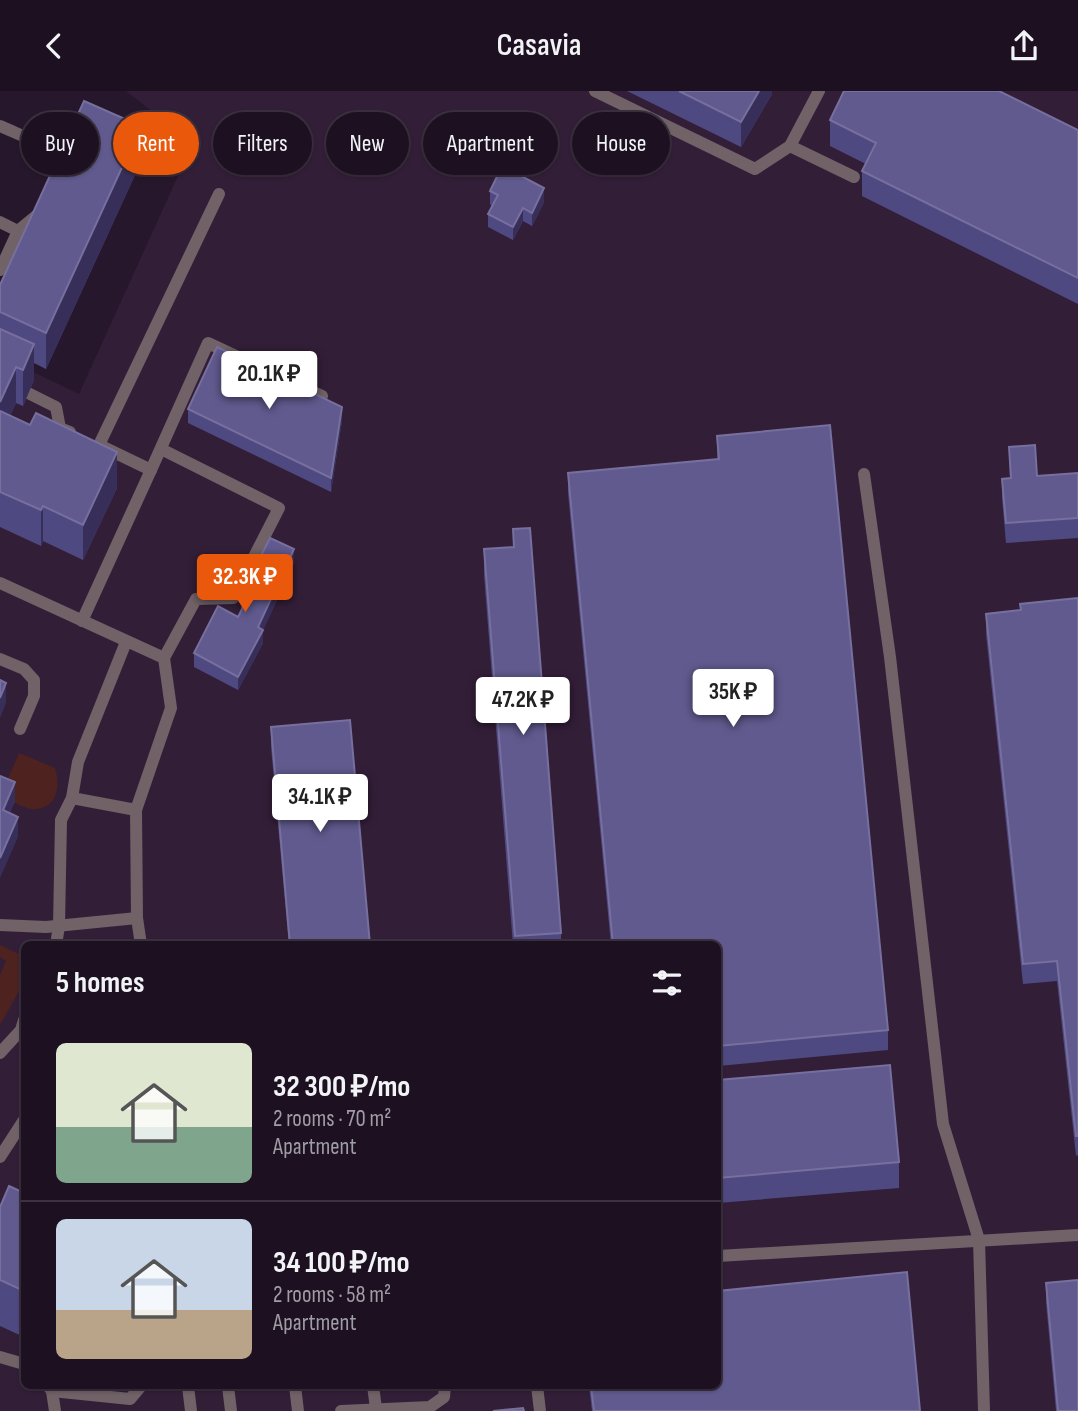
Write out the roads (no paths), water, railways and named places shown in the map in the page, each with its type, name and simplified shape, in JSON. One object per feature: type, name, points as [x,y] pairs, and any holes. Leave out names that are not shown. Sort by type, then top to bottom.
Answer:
[{"type":"lane","points":[[595,91],[755,169],[790,146],[819,91]]},
{"type":"lane","points":[[0,126],[45,147],[57,161],[57,180],[48,204],[18,231],[0,270]]},
{"type":"lane","points":[[790,146],[854,177]]},
{"type":"lane","points":[[90,441],[219,194]]},
{"type":"lane","points":[[0,222],[18,231]]},
{"type":"lane","points":[[82,621],[208,343],[322,396]]},
{"type":"lane","points":[[28,393],[56,407],[60,428],[151,470]]},
{"type":"lane","points":[[140,941],[137,918],[135,810],[171,708],[164,658],[195,599],[233,598],[279,508],[161,449]]},
{"type":"lane","points":[[864,474],[890,657],[943,1124],[979,1240],[984,1411]]},
{"type":"lane","points":[[0,583],[164,658]]},
{"type":"lane","points":[[57,941],[61,820],[72,798],[78,762],[126,642]]},
{"type":"lane","points":[[0,659],[24,669],[34,680],[34,696],[20,729]]},
{"type":"lane","points":[[72,798],[135,810]]},
{"type":"lane","points":[[0,925],[59,926],[137,918]]},
{"type":"lane","points":[[0,1053],[21,1030]]},
{"type":"lane","points":[[0,1157],[21,1125]]},
{"type":"lane","points":[[721,1256],[1078,1235]]},
{"type":"lane","points":[[0,1357],[21,1363]]},
{"type":"lane","points":[[50,1389],[55,1411]]},
{"type":"lane","points":[[55,1389],[131,1405],[139,1389]]},
{"type":"lane","points":[[188,1389],[191,1411]]},
{"type":"lane","points":[[228,1389],[231,1411]]},
{"type":"lane","points":[[295,1389],[298,1411]]},
{"type":"lane","points":[[373,1389],[376,1408]]},
{"type":"lane","points":[[341,1411],[376,1408],[422,1409],[439,1404],[444,1397],[445,1389]]},
{"type":"lane","points":[[537,1389],[540,1411]]}]
